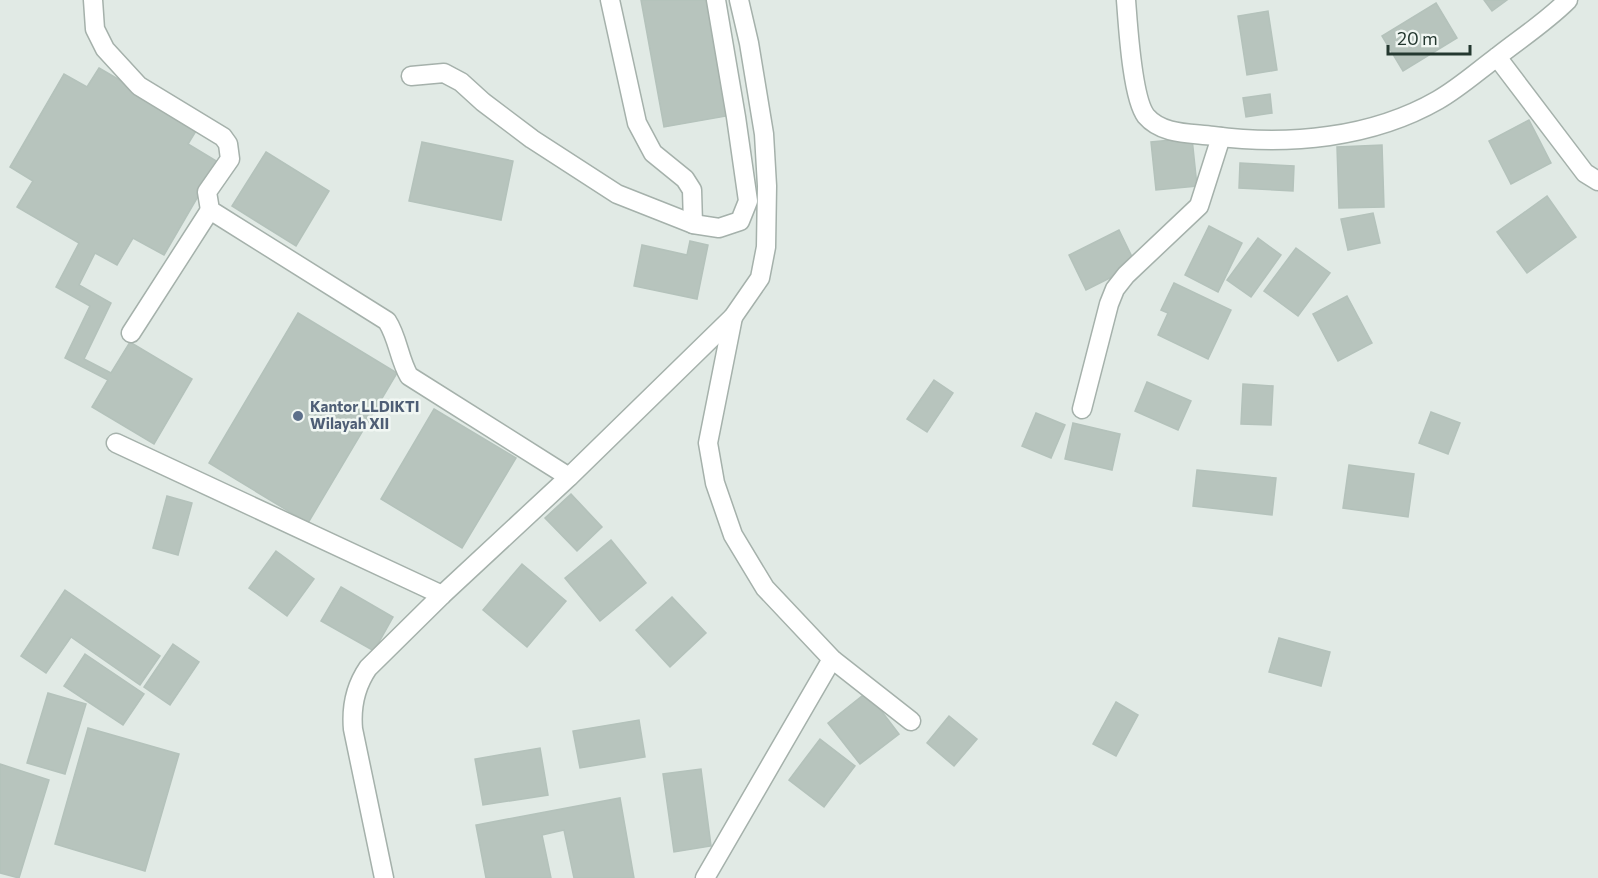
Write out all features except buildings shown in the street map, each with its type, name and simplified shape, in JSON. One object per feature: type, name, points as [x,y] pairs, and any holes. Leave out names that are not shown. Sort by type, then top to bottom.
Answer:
[{"type":"street","points":[[93,0],[95,29],[105,49],[140,86],[214,131],[228,144],[230,159],[207,192],[210,210],[131,333]]},
{"type":"street","points":[[610,0],[637,123],[653,153],[685,179],[692,190],[693,224]]},
{"type":"street","points":[[411,76],[444,73],[461,82],[483,102],[532,139],[617,194],[693,224],[719,228],[740,221],[748,201],[716,0]]},
{"type":"street","points":[[384,878],[353,729],[354,695],[359,681],[368,668],[442,595],[569,477],[734,317],[760,278],[766,247],[767,196],[764,134],[749,43],[739,0]]},
{"type":"street","points":[[1126,0],[1135,76],[1144,114],[1154,124],[1167,130],[1252,140],[1321,136],[1371,128],[1406,116],[1439,99],[1553,15],[1568,0]]},
{"type":"street","points":[[1497,57],[1585,173],[1598,181]]},
{"type":"street","points":[[1082,409],[1109,304],[1115,289],[1126,275],[1199,206],[1221,137]]},
{"type":"street","points":[[210,210],[387,321],[393,330],[403,365],[409,376],[569,477]]},
{"type":"street","points":[[734,317],[708,443],[715,483],[733,535],[765,588],[832,659],[911,721]]},
{"type":"street","points":[[116,443],[442,595]]},
{"type":"street","points":[[705,878],[832,659]]},
{"type":"place","name":"Kantor LLDIKTI Wilayah XII","points":[[298,416]]}]
